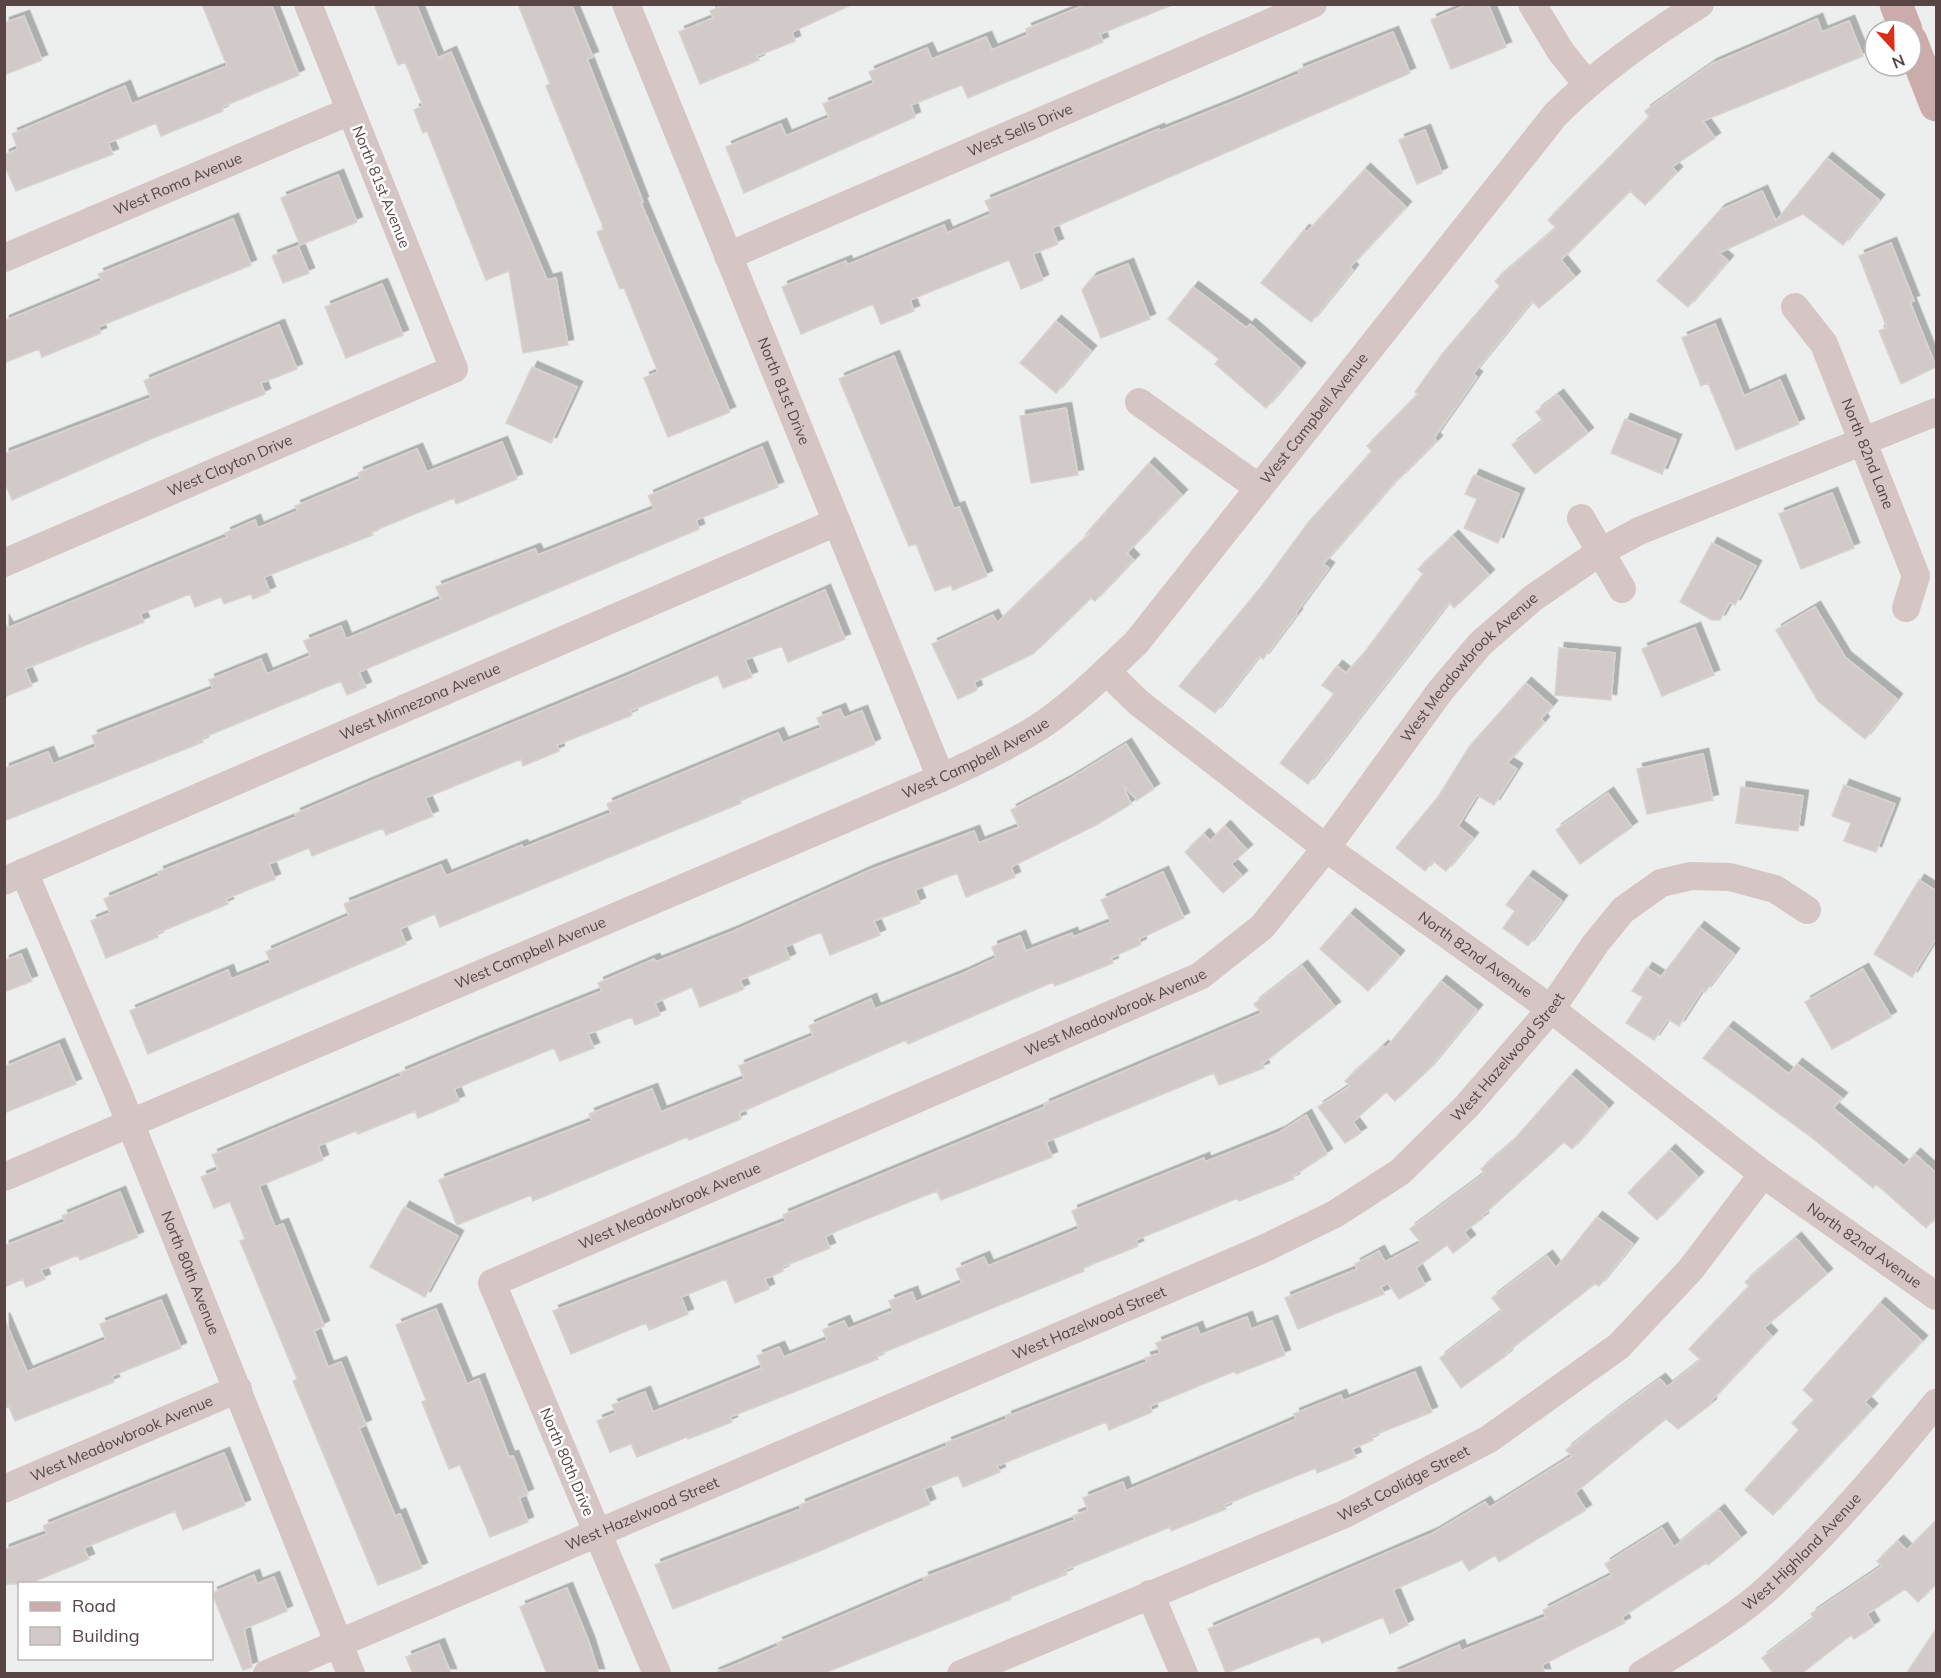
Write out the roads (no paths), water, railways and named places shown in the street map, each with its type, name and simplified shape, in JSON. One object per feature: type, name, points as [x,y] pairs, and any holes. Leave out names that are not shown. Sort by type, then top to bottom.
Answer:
[{"type":"main road","points":[[1923,72],[1936,105]]},
{"type":"street","name":"North 81st Avenue","points":[[308,4],[454,369]]},
{"type":"street","name":"North 81st Drive","points":[[626,4],[940,778]]},
{"type":"street","name":"West Sells Drive","points":[[728,256],[1313,4]]},
{"type":"street","points":[[1532,4],[1561,52],[1586,83]]},
{"type":"street","name":"West Campbell Avenue","points":[[4,1177],[940,778],[990,756],[1040,727],[1136,643],[1527,147],[1586,83],[1654,33],[1700,4]]},
{"type":"street","name":"West Roma Avenue","points":[[4,258],[350,111]]},
{"type":"street","name":"North 82nd Lane","points":[[1795,307],[1824,344],[1916,576],[1906,608]]},
{"type":"street","name":"West Clayton Drive","points":[[4,563],[454,369]]},
{"type":"street","points":[[1139,402],[1259,488]]},
{"type":"street","name":"West Meadowbrook Avenue","points":[[492,1283],[1200,976],[1262,927],[1326,848],[1441,690],[1480,644],[1533,598],[1600,552],[1639,531],[1936,411]]},
{"type":"street","points":[[1581,518],[1622,589]]},
{"type":"street","name":"West Minnezona Avenue","points":[[14,876],[837,522]]},
{"type":"street","name":"North 82nd Avenue","points":[[1106,671],[1139,703],[1326,848],[1551,1009],[1763,1174],[1936,1296]]},
{"type":"street","name":"North 80th Avenue","points":[[14,876],[129,1124],[238,1389],[351,1674]]},
{"type":"street","name":"West Hazelwood Street","points":[[267,1674],[1263,1249],[1335,1214],[1400,1172],[1466,1107],[1551,1009],[1596,943],[1623,910],[1661,883],[1691,876],[1730,877],[1775,889],[1807,910]]},
{"type":"street","name":"West Coolidge Street","points":[[961,1674],[1346,1514],[1489,1438],[1619,1346],[1691,1269],[1763,1174]]},
{"type":"street","name":"North 80th Drive","points":[[492,1283],[657,1674]]},
{"type":"street","name":"West Meadowbrook Avenue","points":[[4,1489],[238,1389]]},
{"type":"street","name":"West Highland Avenue","points":[[1642,1674],[1681,1651],[1766,1590],[1861,1495],[1936,1403]]},
{"type":"street","points":[[1150,1594],[1184,1674]]}]
